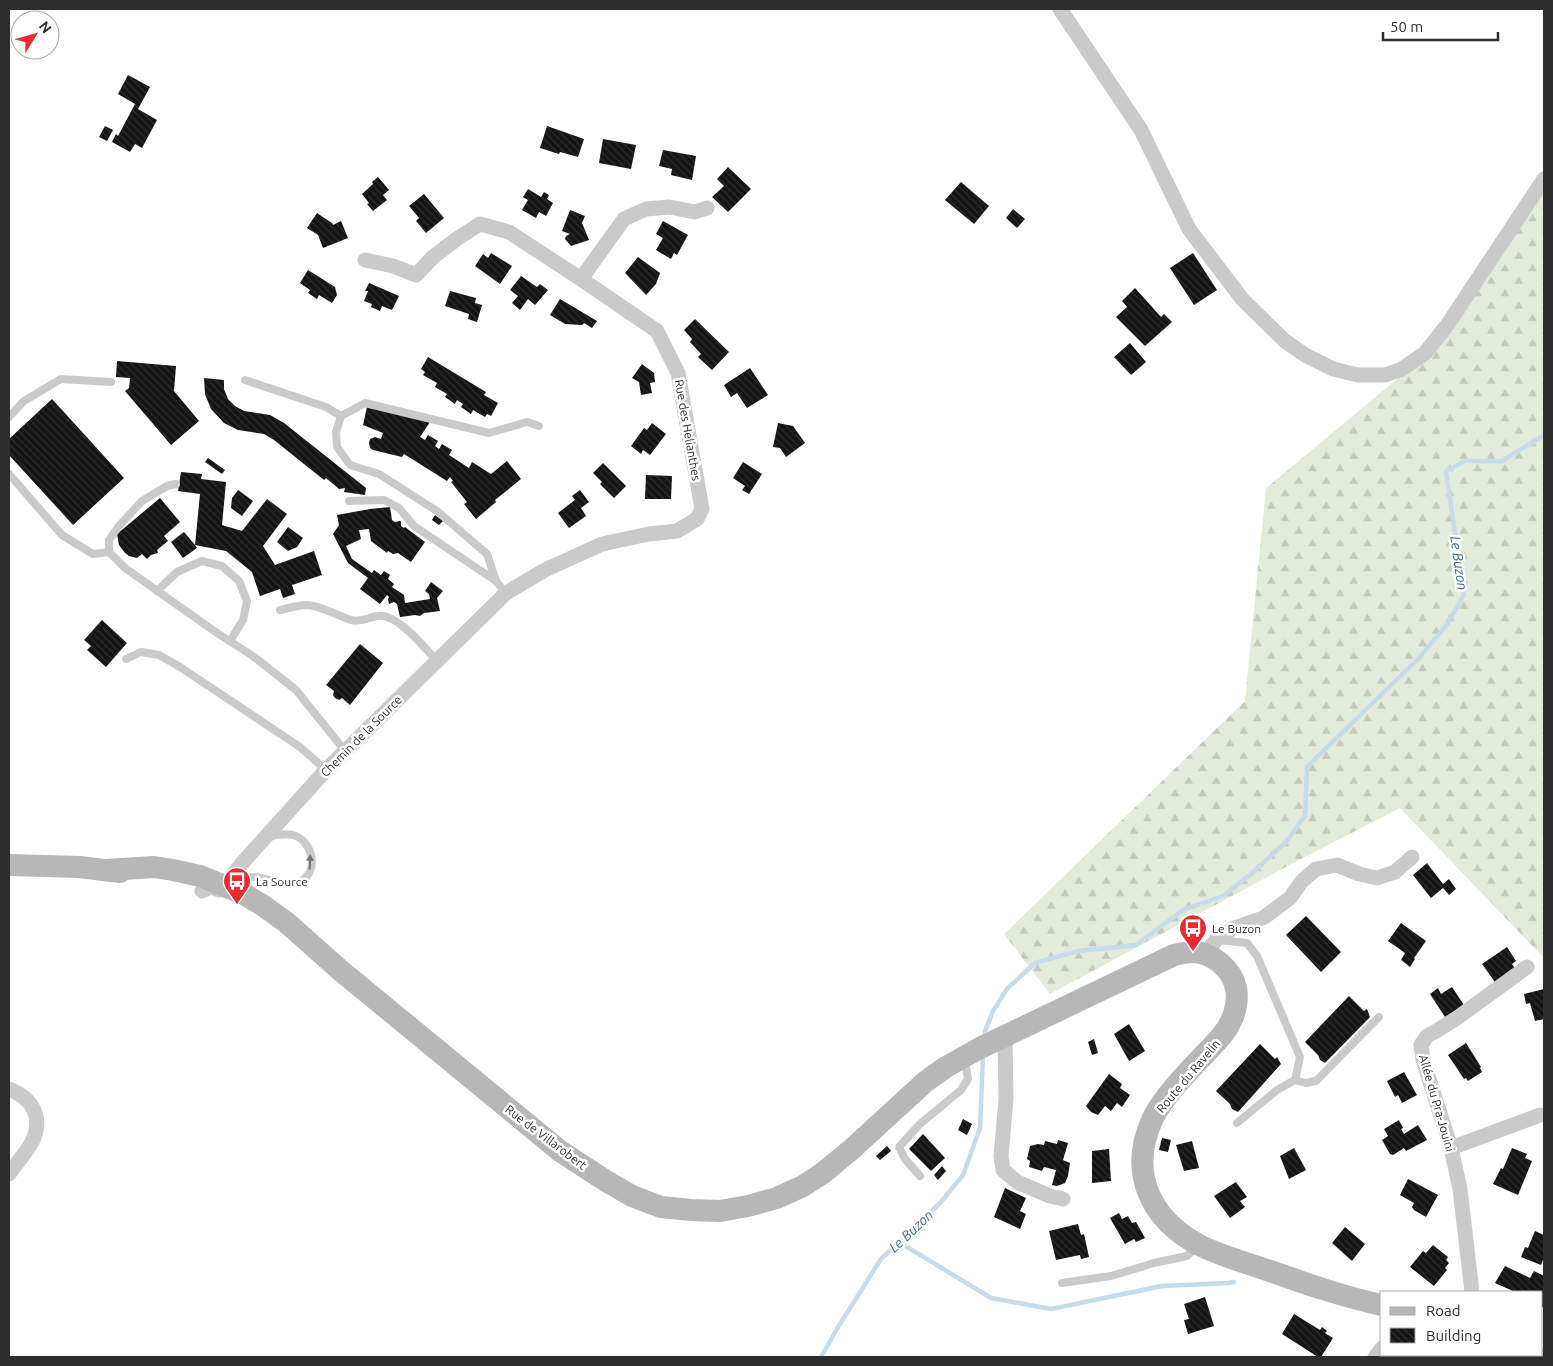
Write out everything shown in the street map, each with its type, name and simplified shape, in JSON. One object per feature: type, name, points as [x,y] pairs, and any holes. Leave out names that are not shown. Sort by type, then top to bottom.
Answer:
[{"type":"main road","name":"Rue de Villarobert","points":[[9,865],[79,867],[106,870],[202,890],[255,913],[340,970]]},
{"type":"main road","name":"Rue de Villarobert","points":[[106,870],[154,867],[200,876],[244,894],[286,922],[340,970],[560,1151],[632,1196],[661,1207],[720,1211],[758,1204],[803,1186],[823,1173],[852,1149],[926,1082],[986,1045]]},
{"type":"main road","points":[[986,1045],[1174,955],[1211,947]]},
{"type":"main road","name":"Route du Ravelin","points":[[1211,947],[1216,960],[1226,969],[1236,988],[1235,1009],[1232,1021],[1162,1104],[1154,1117],[1148,1130],[1142,1161],[1143,1177],[1147,1190],[1154,1204],[1164,1217],[1180,1232],[1199,1245],[1326,1290],[1380,1304]]},
{"type":"street","points":[[1060,9],[1142,130],[1190,229],[1243,300],[1285,341],[1305,355],[1332,369],[1358,375],[1386,375],[1402,369],[1425,353],[1448,324],[1544,179]]},
{"type":"street","points":[[581,279],[624,219],[646,209],[669,207],[695,212],[707,208]]},
{"type":"street","name":"Rue des Helianthes","points":[[364,260],[392,266],[416,275],[433,257],[480,224],[509,232],[657,331],[678,373],[702,508],[697,519],[677,531],[649,534],[602,544],[545,570],[506,594]]},
{"type":"street","name":"Chemin de la Source","points":[[225,885],[244,861],[326,770],[506,594]]},
{"type":"street","points":[[1211,947],[1234,928],[1263,918],[1290,898],[1302,881],[1316,870],[1337,865],[1359,874],[1377,878],[1395,872],[1412,857]]},
{"type":"street","points":[[202,890],[211,887],[218,890],[225,885]]},
{"type":"street","name":"Allée du Pra-Jouini","points":[[1472,1291],[1460,1189],[1451,1148],[1422,1060],[1421,1045],[1427,1036],[1457,1018],[1527,967]]},
{"type":"street","points":[[986,1045],[1006,1099],[1001,1156],[1003,1170],[1017,1182],[1050,1196],[1063,1199]]},
{"type":"street","points":[[9,1089],[29,1101],[35,1110],[36,1120],[36,1130],[32,1142],[9,1174]]},
{"type":"street","points":[[1451,1148],[1540,1115]]},
{"type":"lane","points":[[9,417],[24,401],[61,379],[112,382]]},
{"type":"lane","points":[[246,380],[326,407],[341,416]]},
{"type":"lane","points":[[496,581],[487,554],[437,511],[379,474],[350,464],[337,447],[336,432],[341,416],[365,403],[489,433],[527,422],[539,426]]},
{"type":"lane","points":[[9,474],[62,535],[93,554],[109,552]]},
{"type":"lane","points":[[176,484],[168,486],[142,501],[109,540],[109,552],[125,568],[253,656],[296,690],[345,751]]},
{"type":"lane","points":[[349,501],[384,500],[399,508],[414,526],[496,581],[506,594]]},
{"type":"lane","points":[[157,591],[177,572],[202,561],[222,566],[239,581],[247,601],[243,620],[230,641]]},
{"type":"lane","points":[[280,610],[307,605],[335,613],[352,621],[388,616],[415,636],[437,661]]},
{"type":"lane","points":[[126,659],[141,652],[159,655],[300,747],[326,770]]},
{"type":"lane","points":[[225,885],[252,877],[262,878],[279,884],[293,883],[302,881],[308,875],[312,867],[312,858],[310,850],[304,842],[295,836],[283,834],[265,838]]},
{"type":"lane","points":[[1211,947],[1247,943],[1257,956],[1300,1057],[1295,1080]]},
{"type":"lane","points":[[1237,1123],[1277,1090],[1295,1080],[1316,1081],[1379,1017]]},
{"type":"lane","points":[[920,1176],[905,1159],[900,1147],[920,1124],[961,1090],[986,1045]]},
{"type":"lane","points":[[1062,1283],[1111,1276],[1186,1256],[1199,1245]]},
{"type":"green space","points":[[1544,188],[1544,958],[1400,808],[1297,861],[1050,994],[1004,934],[1245,701],[1266,488],[1432,350]]},
{"type":"building","points":[[128,75],[150,87],[138,109],[157,120],[142,148],[135,144],[130,152],[112,142],[116,134],[118,136],[135,104],[118,94]]},
{"type":"building","points":[[105,126],[113,130],[107,141],[99,137]]},
{"type":"building","points":[[547,126],[584,139],[578,157],[540,148]]},
{"type":"building","points":[[603,139],[636,145],[631,169],[599,163]]},
{"type":"building","points":[[663,150],[696,156],[692,180],[671,175],[672,169],[659,166]]},
{"type":"building","points":[[728,167],[751,189],[728,212],[712,197],[724,186],[717,179]]},
{"type":"building","points":[[378,177],[389,190],[383,195],[387,200],[373,211],[362,194]]},
{"type":"building","points":[[961,182],[989,206],[974,224],[945,200]]},
{"type":"building","points":[[528,189],[541,197],[544,192],[549,195],[547,199],[553,203],[546,216],[539,212],[536,218],[522,210],[528,200],[523,197]]},
{"type":"building","points":[[424,194],[444,218],[426,233],[416,221],[419,218],[409,206]]},
{"type":"building","points":[[1013,209],[1025,219],[1017,228],[1006,218]]},
{"type":"building","points":[[570,210],[585,216],[582,223],[589,240],[571,246],[565,239],[570,234],[562,231]]},
{"type":"building","points":[[317,213],[333,225],[341,221],[348,238],[323,248],[318,235],[307,228]]},
{"type":"building","points":[[663,221],[688,235],[677,255],[674,253],[671,259],[656,250],[663,238],[656,234]]},
{"type":"building","points":[[491,253],[512,266],[500,284],[475,266],[483,254],[488,258]]},
{"type":"building","points":[[1193,253],[1217,290],[1194,305],[1170,268]]},
{"type":"building","points":[[638,257],[660,273],[656,284],[646,295],[625,273]]},
{"type":"building","points":[[308,270],[335,287],[337,295],[332,303],[319,295],[317,299],[308,293],[310,290],[300,283]]},
{"type":"building","points":[[521,276],[537,287],[540,284],[548,290],[535,305],[528,299],[520,310],[512,303],[518,296],[510,290]]},
{"type":"building","points":[[369,283],[399,296],[392,310],[382,306],[380,311],[371,307],[372,304],[364,301],[368,291],[365,291]]},
{"type":"building","points":[[1135,288],[1161,317],[1164,314],[1172,322],[1145,346],[1116,317],[1127,307],[1122,301]]},
{"type":"building","points":[[450,291],[476,298],[475,303],[482,305],[477,322],[468,319],[469,314],[445,306]]},
{"type":"building","points":[[560,299],[597,321],[592,328],[584,323],[582,325],[565,324],[550,315]]},
{"type":"building","points":[[695,319],[729,352],[712,370],[698,357],[701,354],[690,342],[692,339],[684,330]]},
{"type":"building","points":[[1130,343],[1146,362],[1131,375],[1114,357]]},
{"type":"building","points":[[428,357],[486,392],[484,395],[498,403],[491,416],[487,414],[485,417],[473,410],[471,414],[461,407],[463,404],[457,400],[455,404],[445,397],[447,394],[435,387],[437,383],[423,375],[425,372],[421,369]]},
{"type":"building","points":[[117,361],[176,366],[174,391],[199,421],[171,445],[125,391],[129,388],[130,378],[116,377]]},
{"type":"building","points":[[642,364],[654,373],[655,382],[650,383],[652,393],[641,395],[639,382],[632,378]]},
{"type":"building","points":[[750,368],[768,395],[747,408],[737,393],[731,397],[724,385]]},
{"type":"building","points":[[204,378],[224,380],[224,389],[228,399],[235,406],[244,411],[270,415],[284,423],[366,488],[365,495],[344,492],[345,488],[339,489],[326,478],[324,480],[264,434],[238,430],[224,423],[211,409],[205,394]]},
{"type":"building","points":[[52,399],[124,478],[73,525],[9,455],[9,439]]},
{"type":"building","points":[[367,407],[430,422],[420,437],[425,440],[428,435],[438,441],[435,446],[439,449],[442,444],[452,450],[449,455],[469,468],[472,462],[491,474],[507,461],[521,479],[495,500],[496,502],[476,519],[464,504],[467,502],[451,482],[453,481],[450,477],[447,481],[404,454],[402,457],[370,448],[370,439],[375,437],[381,439],[383,433],[363,425]]},
{"type":"building","points":[[652,423],[666,434],[650,455],[643,450],[641,454],[631,446],[644,428],[647,430]]},
{"type":"building","points":[[778,423],[793,426],[805,443],[786,457],[780,448],[773,447]]},
{"type":"building","points":[[208,458],[225,470],[222,474],[205,462]]},
{"type":"building","points":[[743,462],[762,474],[749,494],[742,490],[745,486],[733,478]]},
{"type":"building","points":[[603,463],[626,486],[614,498],[600,484],[602,482],[593,473]]},
{"type":"building","points":[[181,472],[202,474],[201,479],[226,482],[222,525],[242,531],[267,499],[287,514],[263,546],[275,565],[314,551],[322,575],[292,585],[295,594],[283,598],[280,589],[260,596],[252,572],[226,551],[195,545],[200,494],[178,491]]},
{"type":"building","points":[[646,475],[672,476],[671,499],[645,499]]},
{"type":"building","points":[[238,490],[253,501],[242,516],[231,508],[232,498]]},
{"type":"building","points":[[580,490],[589,502],[581,508],[586,516],[569,528],[558,513],[575,500],[572,496]]},
{"type":"building","points":[[160,498],[180,522],[164,536],[168,541],[157,550],[158,553],[151,555],[147,559],[142,554],[137,558],[129,556],[119,545],[117,534]]},
{"type":"building","points":[[390,507],[392,520],[395,522],[400,521],[401,526],[425,542],[411,562],[398,553],[393,554],[388,551],[387,553],[371,541],[369,529],[359,530],[361,539],[346,546],[352,559],[372,573],[374,570],[381,575],[384,571],[390,575],[388,579],[394,584],[392,587],[404,595],[405,603],[430,599],[429,594],[425,591],[431,582],[443,591],[437,598],[440,611],[424,613],[420,616],[400,617],[397,604],[394,602],[389,604],[389,597],[387,595],[380,604],[360,589],[368,578],[348,563],[333,534],[339,525],[337,515]]},
{"type":"building","points":[[435,515],[443,521],[439,525],[432,520]]},
{"type":"building","points":[[288,527],[303,538],[297,547],[288,551],[277,542]]},
{"type":"building","points":[[184,532],[197,548],[183,558],[171,542]]},
{"type":"building","points":[[102,620],[127,643],[106,667],[87,650],[91,646],[84,640]]},
{"type":"building","points":[[360,644],[383,663],[350,705],[342,698],[339,700],[335,698],[333,695],[334,691],[326,685]]},
{"type":"building","points":[[1427,863],[1443,884],[1449,879],[1456,889],[1449,895],[1443,888],[1431,898],[1413,875]]},
{"type":"building","points":[[1306,916],[1341,952],[1321,972],[1286,935]]},
{"type":"building","points":[[1401,923],[1426,941],[1410,967],[1401,960],[1405,953],[1388,941]]},
{"type":"building","points":[[1507,947],[1516,961],[1512,964],[1515,968],[1495,982],[1482,964]]},
{"type":"building","points":[[1452,987],[1464,1005],[1445,1017],[1430,994],[1438,988],[1441,994]]},
{"type":"building","points":[[1544,989],[1544,1019],[1535,1021],[1530,1003],[1526,1004],[1524,994]]},
{"type":"building","points":[[1349,996],[1364,1011],[1367,1009],[1370,1017],[1325,1063],[1320,1060],[1318,1055],[1305,1042]]},
{"type":"building","points":[[1129,1024],[1145,1051],[1129,1061],[1114,1034]]},
{"type":"building","points":[[1094,1039],[1098,1053],[1092,1055],[1088,1042]]},
{"type":"building","points":[[1466,1043],[1481,1067],[1482,1072],[1468,1081],[1466,1078],[1464,1079],[1448,1055]]},
{"type":"building","points":[[1260,1044],[1275,1059],[1277,1057],[1281,1064],[1238,1112],[1232,1109],[1230,1104],[1216,1091]]},
{"type":"building","points":[[1404,1072],[1417,1095],[1402,1103],[1398,1095],[1395,1097],[1387,1081]]},
{"type":"building","points":[[1109,1074],[1122,1084],[1120,1088],[1130,1095],[1122,1107],[1117,1103],[1111,1111],[1105,1106],[1098,1115],[1091,1112],[1086,1106]]},
{"type":"building","points":[[963,1119],[972,1124],[967,1135],[958,1130]]},
{"type":"building","points":[[1399,1120],[1404,1134],[1418,1125],[1427,1140],[1406,1151],[1404,1148],[1393,1155],[1390,1154],[1382,1140],[1388,1136],[1384,1129]]},
{"type":"building","points":[[923,1134],[945,1158],[931,1171],[909,1149]]},
{"type":"building","points":[[1162,1138],[1171,1140],[1168,1152],[1159,1150]]},
{"type":"building","points":[[1058,1140],[1068,1143],[1063,1160],[1070,1163],[1065,1183],[1057,1186],[1052,1185],[1056,1170],[1044,1167],[1042,1171],[1029,1167],[1030,1161],[1027,1159],[1030,1146],[1044,1145],[1045,1141],[1057,1144]]},
{"type":"building","points":[[1192,1141],[1199,1168],[1184,1171],[1176,1145]]},
{"type":"building","points":[[887,1146],[891,1151],[880,1160],[876,1156]]},
{"type":"building","points":[[1294,1148],[1306,1170],[1289,1179],[1280,1156]]},
{"type":"building","points":[[1512,1148],[1527,1154],[1525,1158],[1532,1161],[1518,1195],[1493,1184],[1501,1168],[1503,1169]]},
{"type":"building","points":[[1109,1149],[1111,1181],[1092,1183],[1092,1151]]},
{"type":"building","points":[[942,1166],[946,1171],[938,1180],[934,1175]]},
{"type":"building","points":[[1408,1179],[1438,1195],[1426,1217],[1414,1210],[1412,1207],[1414,1203],[1400,1195]]},
{"type":"building","points":[[1236,1182],[1247,1197],[1240,1201],[1245,1207],[1230,1218],[1214,1196]]},
{"type":"building","points":[[1005,1188],[1026,1198],[1020,1211],[1026,1214],[1020,1229],[994,1217]]},
{"type":"building","points":[[1119,1213],[1122,1219],[1128,1216],[1132,1223],[1136,1222],[1145,1238],[1136,1242],[1134,1239],[1125,1244],[1110,1218]]},
{"type":"building","points":[[1078,1224],[1081,1235],[1084,1234],[1089,1257],[1081,1259],[1080,1255],[1056,1260],[1049,1231]]},
{"type":"building","points":[[1345,1227],[1365,1244],[1352,1261],[1332,1243]]},
{"type":"building","points":[[1535,1231],[1544,1235],[1544,1257],[1541,1265],[1521,1257],[1525,1247],[1528,1248]]},
{"type":"building","points":[[1433,1245],[1448,1257],[1446,1260],[1449,1263],[1445,1268],[1447,1270],[1434,1286],[1410,1267],[1423,1251],[1426,1253]]},
{"type":"building","points":[[1505,1266],[1530,1278],[1534,1271],[1544,1276],[1544,1308],[1543,1291],[1513,1291],[1495,1283]]},
{"type":"building","points":[[1205,1297],[1214,1326],[1188,1334],[1184,1320],[1189,1319],[1184,1304]]},
{"type":"building","points":[[1294,1314],[1320,1330],[1322,1327],[1327,1331],[1325,1333],[1333,1338],[1321,1357],[1318,1357],[1282,1334]]},
{"type":"building","points":[[1408,1356],[1432,1356],[1432,1357]]},
{"type":"waterway","name":"Le Buzon","points":[[985,1038],[985,1031],[993,1011],[1007,989],[1035,963],[1078,951],[1136,945],[1183,910],[1223,896],[1250,875],[1287,841],[1305,816],[1307,767],[1419,658],[1448,623],[1464,595],[1446,471],[1465,461],[1502,461],[1544,435]]},
{"type":"waterway","name":"Le Buzon","points":[[821,1357],[881,1259],[941,1202],[963,1175],[980,1128],[983,1056]]},
{"type":"waterway","points":[[899,1242],[991,1298],[1051,1309],[1162,1286],[1234,1282]]},
{"type":"place","name":"La Source","points":[[237,905]]},
{"type":"place","name":"Le Buzon","points":[[1193,952]]}]
